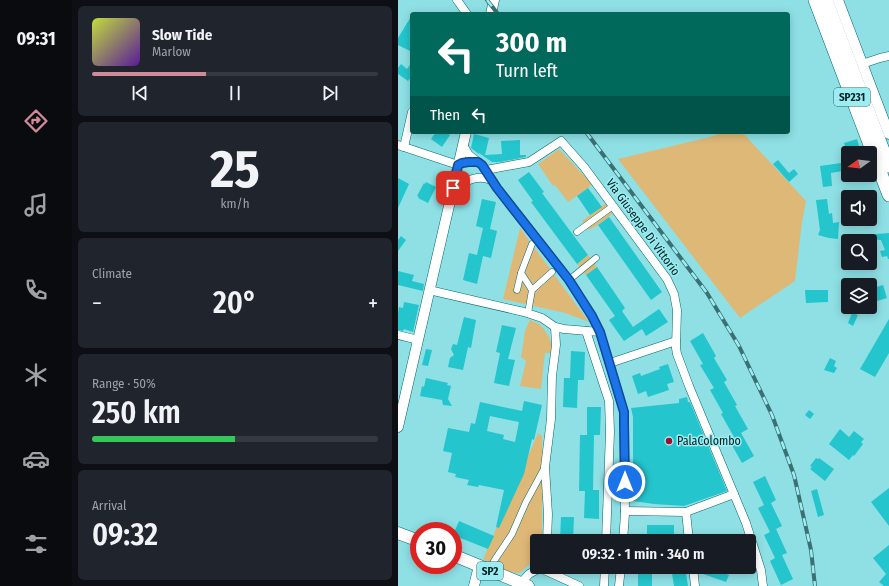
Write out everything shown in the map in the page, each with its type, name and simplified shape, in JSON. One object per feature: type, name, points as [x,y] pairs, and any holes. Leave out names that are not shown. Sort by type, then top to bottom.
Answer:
[{"type":"highway","name":"SP231","points":[[815,0],[889,195]]},
{"type":"highway","name":"SP231","points":[[826,0],[889,166]]},
{"type":"main road","points":[[398,532],[410,537]]},
{"type":"main road","name":"SP2","points":[[462,559],[524,584]]},
{"type":"street","points":[[457,0],[466,12]]},
{"type":"street","points":[[491,12],[494,0]]},
{"type":"street","points":[[838,0],[889,134]]},
{"type":"street","points":[[862,64],[889,56]]},
{"type":"street","points":[[410,118],[401,146],[458,167]]},
{"type":"street","points":[[398,427],[466,134]]},
{"type":"street","name":"Via Giuseppe Di Vittorio","points":[[486,170],[529,162],[561,141],[584,166],[667,279],[674,294],[677,310],[677,354],[746,523],[761,570],[763,586]]},
{"type":"street","points":[[463,145],[469,155],[486,170],[569,280],[592,316],[600,332],[624,412],[625,511],[623,534]]},
{"type":"street","points":[[458,167],[462,163],[478,162]]},
{"type":"street","points":[[458,167],[460,173],[464,176],[469,178],[488,178],[493,181]]},
{"type":"street","points":[[453,188],[474,178]]},
{"type":"street","points":[[577,232],[613,206]]},
{"type":"street","points":[[517,290],[521,273],[532,244]]},
{"type":"street","points":[[569,280],[596,258]]},
{"type":"street","points":[[528,313],[532,290],[552,272]]},
{"type":"street","points":[[521,273],[532,290]]},
{"type":"street","points":[[430,290],[528,313],[542,318],[555,327],[600,332]]},
{"type":"street","points":[[548,534],[545,467],[550,419],[552,376],[556,345],[555,327]]},
{"type":"street","points":[[586,331],[609,401],[610,432],[606,534]]},
{"type":"street","points":[[398,335],[418,340]]},
{"type":"street","points":[[610,363],[676,341]]},
{"type":"street","points":[[474,586],[485,568],[494,561],[512,534],[526,502],[545,467]]},
{"type":"street","points":[[625,511],[686,512],[734,494]]},
{"type":"street","points":[[686,512],[688,534]]},
{"type":"street","points":[[524,584],[530,573]]},
{"type":"street","points":[[554,574],[579,586]]},
{"type":"street","points":[[604,586],[605,574]]},
{"type":"street","points":[[620,586],[621,574]]},
{"type":"street","points":[[694,574],[695,586]]},
{"type":"shaded area","points":[[718,134],[744,134],[806,201],[795,281],[740,318],[618,159]]},
{"type":"shaded area","points":[[559,149],[592,184],[568,202],[555,185],[553,186],[538,164]]},
{"type":"shaded area","points":[[606,203],[613,213],[598,225],[588,230],[582,221]]},
{"type":"shaded area","points":[[520,228],[589,322],[565,313],[503,299]]},
{"type":"shaded area","points":[[588,255],[597,267],[586,275],[577,264]]},
{"type":"shaded area","points":[[530,320],[539,324],[544,329],[552,346],[551,353],[545,353],[541,389],[520,386],[526,361],[521,357],[525,331]]},
{"type":"shaded area","points":[[538,433],[542,436],[542,534],[530,534],[530,564],[520,573],[515,573],[501,569],[483,559]]},
{"type":"building","points":[[410,18],[410,51],[398,45],[398,38]]},
{"type":"building","points":[[401,64],[407,69],[410,65],[410,78],[408,81],[398,74],[398,68]]},
{"type":"building","points":[[435,134],[450,135],[442,147],[431,139]]},
{"type":"building","points":[[474,134],[489,138],[485,155],[502,154],[501,141],[520,140],[520,155],[526,155],[526,157],[492,162],[471,148]]},
{"type":"building","points":[[857,139],[859,146],[845,146],[844,143]]},
{"type":"building","points":[[778,160],[789,173],[794,169],[798,174],[789,182],[773,164]]},
{"type":"building","points":[[841,163],[841,171],[831,173],[832,186],[823,187],[820,166]]},
{"type":"building","points":[[529,172],[544,192],[542,193],[588,255],[577,264],[531,202],[533,201],[518,180]]},
{"type":"building","points":[[398,178],[409,184],[398,208]]},
{"type":"building","points":[[426,182],[436,187],[428,203],[417,196]]},
{"type":"building","points":[[588,188],[602,207],[590,215],[577,196]]},
{"type":"building","points":[[482,199],[496,202],[490,229],[497,231],[491,258],[483,256],[477,284],[463,280],[469,253],[477,255],[483,228],[476,226]]},
{"type":"building","points":[[827,199],[829,214],[832,213],[833,223],[839,222],[838,239],[818,235],[820,230],[816,200]]},
{"type":"building","points":[[609,217],[662,292],[651,300],[598,225]]},
{"type":"building","points":[[889,233],[889,259],[887,256],[882,257],[880,251],[885,250],[881,240],[877,240],[877,234]]},
{"type":"building","points":[[401,236],[406,240],[398,251],[398,240]]},
{"type":"building","points":[[597,267],[625,308],[622,311],[633,327],[659,309],[668,322],[646,336],[642,329],[624,341],[609,320],[615,316],[586,275]]},
{"type":"building","points":[[398,271],[414,275],[412,281],[424,284],[423,291],[398,285]]},
{"type":"building","points":[[883,285],[887,298],[877,301],[877,287]]},
{"type":"building","points":[[805,290],[828,290],[828,302],[806,303]]},
{"type":"building","points":[[404,302],[419,305],[413,332],[404,329],[403,331],[398,330],[399,307],[403,308]]},
{"type":"building","points":[[852,314],[858,315],[853,326],[848,323]]},
{"type":"building","points":[[464,317],[476,320],[471,348],[468,347],[463,370],[448,367],[450,358],[454,355],[451,349],[453,344],[457,345]]},
{"type":"building","points":[[889,319],[889,353],[875,377],[860,369]]},
{"type":"building","points":[[502,325],[516,328],[508,359],[515,360],[509,386],[494,383],[500,353],[496,352]]},
{"type":"building","points":[[703,333],[716,356],[714,358],[727,380],[724,382],[737,405],[735,406],[748,429],[741,433],[754,456],[742,463],[729,440],[734,437],[710,390],[714,388],[700,365],[703,364],[690,341]]},
{"type":"building","points":[[426,349],[432,350],[428,366],[422,365]]},
{"type":"building","points":[[571,351],[585,352],[584,380],[578,380],[577,408],[563,407],[564,378],[570,378]]},
{"type":"building","points":[[830,358],[836,361],[834,366],[837,368],[834,373],[824,370]]},
{"type":"building","points":[[668,364],[674,382],[667,384],[669,390],[648,397],[646,391],[638,394],[632,376],[640,373],[641,376],[660,369],[659,367]]},
{"type":"building","points":[[426,378],[448,383],[447,385],[451,386],[448,399],[452,406],[443,405],[442,400],[420,396],[422,386],[424,387]]},
{"type":"building","points":[[687,397],[727,491],[684,506],[633,501],[633,417],[631,408],[679,403],[679,399]]},
{"type":"building","points":[[524,401],[542,405],[524,474],[499,528],[496,527],[504,490],[479,485],[478,487],[467,485],[469,480],[455,477],[456,474],[448,472],[452,453],[443,451],[448,428],[469,432],[471,423],[475,424],[480,402],[522,411]],"holes":[[[490,416],[519,422],[515,442],[503,439],[504,435],[487,431]]]},
{"type":"building","points":[[587,407],[601,407],[600,435],[594,435],[593,490],[599,490],[599,519],[584,518],[585,491],[579,491],[580,435],[587,435]]},
{"type":"building","points":[[809,410],[814,414],[810,419],[805,415]]},
{"type":"building","points":[[840,429],[849,437],[854,431],[864,439],[861,442],[863,444],[849,460],[829,444]]},
{"type":"building","points":[[816,458],[819,458],[834,469],[825,481],[810,469],[812,467],[810,466]]},
{"type":"building","points":[[765,476],[776,500],[771,503],[782,526],[776,529],[787,553],[782,555],[793,579],[781,585],[770,561],[775,558],[764,535],[770,532],[758,508],[764,505],[753,482]]},
{"type":"building","points":[[889,488],[889,526],[871,502]]},
{"type":"building","points":[[817,489],[824,515],[818,517],[811,491]]},
{"type":"building","points":[[561,517],[574,517],[573,534],[560,534]]},
{"type":"building","points":[[462,522],[494,536],[488,549],[462,539]]},
{"type":"building","points":[[647,525],[674,525],[674,534],[647,534]]},
{"type":"building","points":[[889,545],[889,586],[884,586],[879,582],[886,574],[873,558]]},
{"type":"building","points":[[638,574],[652,574],[652,586],[638,586]]},
{"type":"building","points":[[672,574],[686,574],[688,586],[674,586]]},
{"type":"building","points":[[703,574],[726,574],[729,575],[726,582]]},
{"type":"railway","points":[[487,0],[496,12]]},
{"type":"railway","points":[[588,134],[707,293],[739,346],[772,415],[794,475],[811,550],[815,586]]},
{"type":"place","name":"PalaColombo","points":[[669,441]]},
{"type":"route","points":[[453,188],[458,165],[462,163],[478,162],[482,165],[497,188],[569,280],[592,316],[600,332],[624,412],[625,482]]}]
